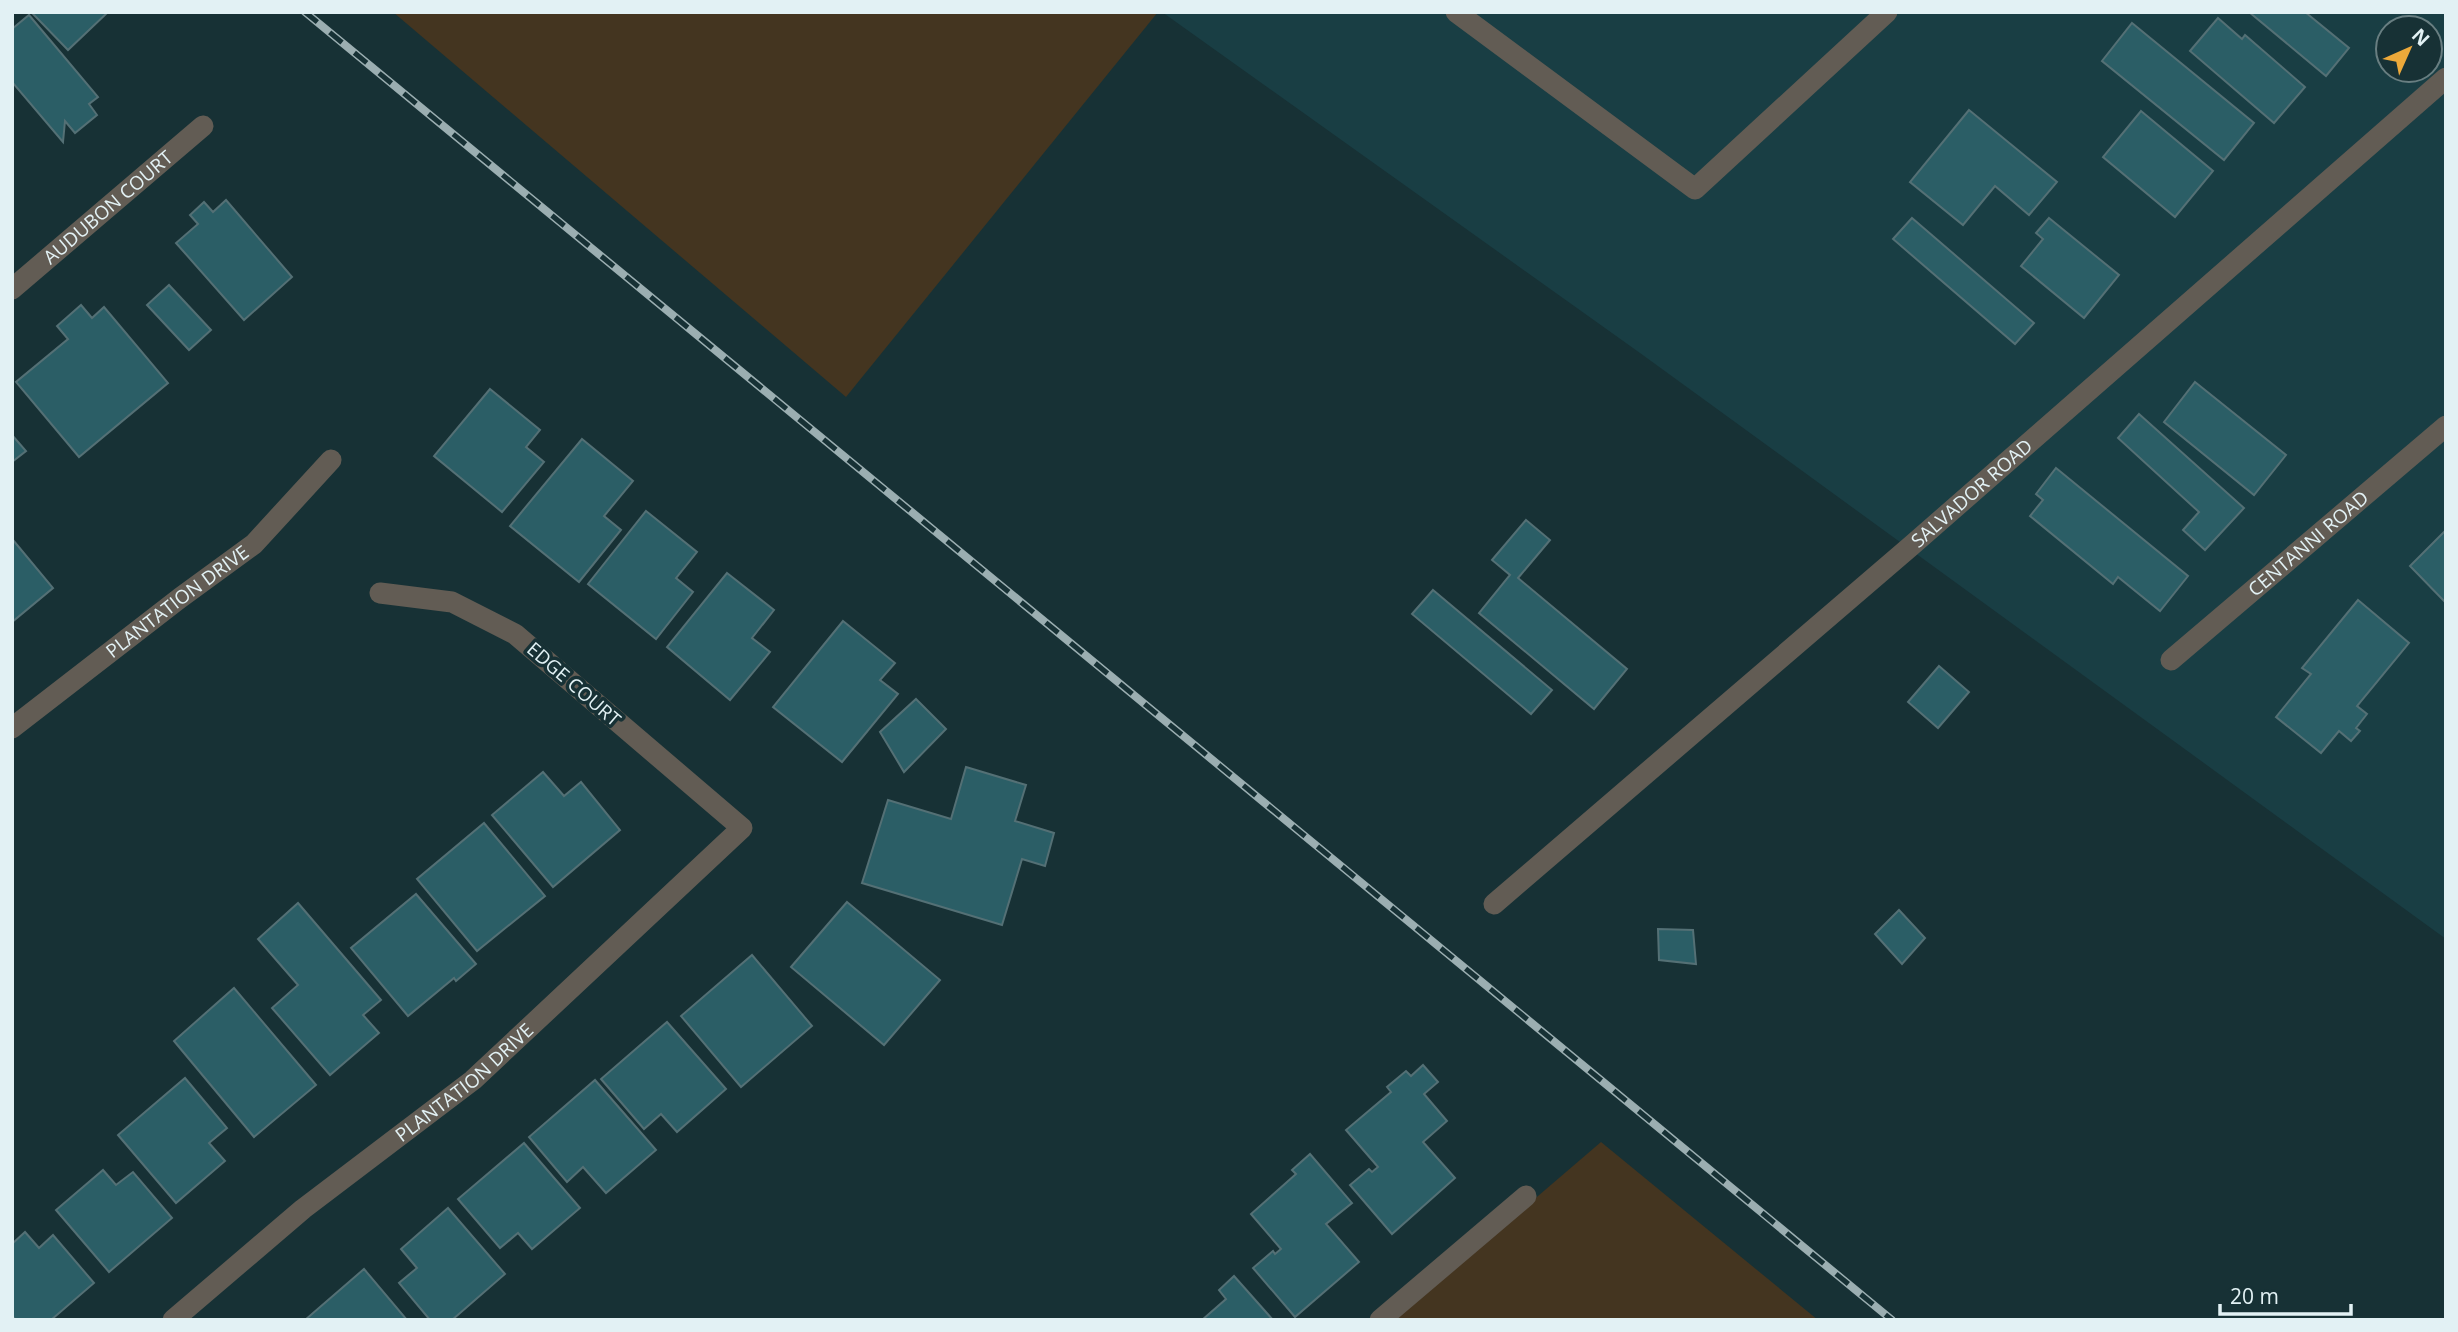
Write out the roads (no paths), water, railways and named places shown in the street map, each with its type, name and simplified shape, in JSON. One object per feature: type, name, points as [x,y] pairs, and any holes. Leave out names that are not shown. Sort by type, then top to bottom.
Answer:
[{"type":"street","points":[[1455,12],[1695,189],[1887,12]]},
{"type":"street","name":"SALVADOR ROAD","points":[[1494,904],[1921,537],[2446,78]]},
{"type":"street","name":"AUDUBON COURT","points":[[12,289],[204,126]]},
{"type":"street","name":"CENTANNI ROAD","points":[[2171,660],[2446,426]]},
{"type":"street","name":"PLANTATION DRIVE","points":[[12,728],[254,544],[331,460]]},
{"type":"street","name":"EDGE COURT","points":[[380,593],[452,602],[515,634],[742,828]]},
{"type":"street","name":"PLANTATION DRIVE","points":[[173,1320],[303,1209],[473,1080],[742,828]]},
{"type":"street","points":[[1380,1320],[1526,1196]]},
{"type":"railway","points":[[305,12],[1892,1320]]}]
